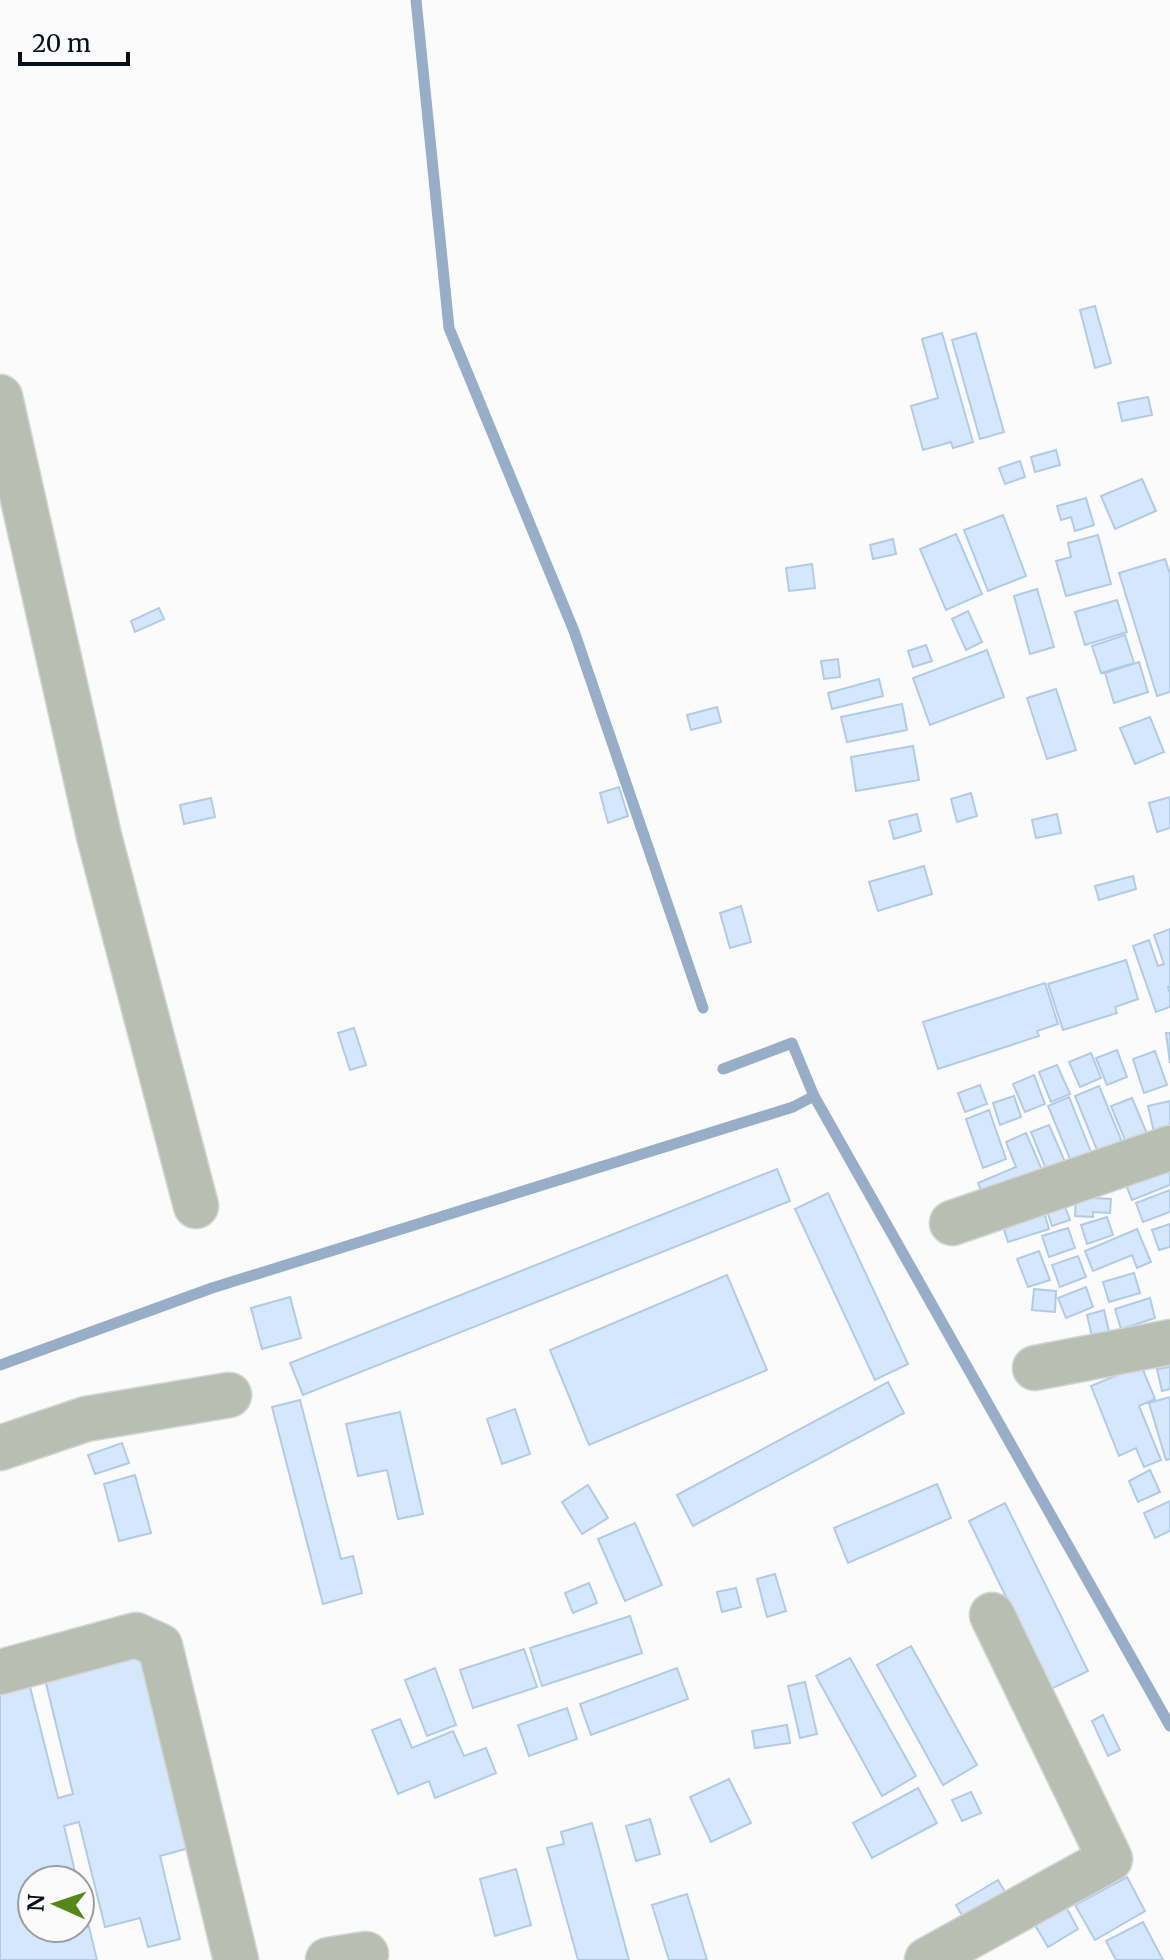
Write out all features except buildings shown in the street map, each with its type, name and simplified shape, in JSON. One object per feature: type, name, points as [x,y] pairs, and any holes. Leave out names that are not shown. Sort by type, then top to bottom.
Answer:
[{"type":"lane","points":[[0,397],[99,836],[196,1206]]},
{"type":"lane","points":[[952,1223],[1170,1148]]},
{"type":"lane","points":[[1035,1368],[1170,1342]]},
{"type":"lane","points":[[0,1448],[86,1419],[229,1395]]},
{"type":"lane","points":[[927,1960],[1110,1859],[992,1615]]},
{"type":"lane","points":[[0,1672],[136,1635],[160,1646],[236,1960]]},
{"type":"waterway","points":[[416,0],[449,328],[574,631],[703,1008]]},
{"type":"waterway","points":[[723,1069],[792,1043],[814,1096],[1170,1726]]},
{"type":"waterway","points":[[0,1365],[212,1288],[793,1107],[814,1096]]}]
